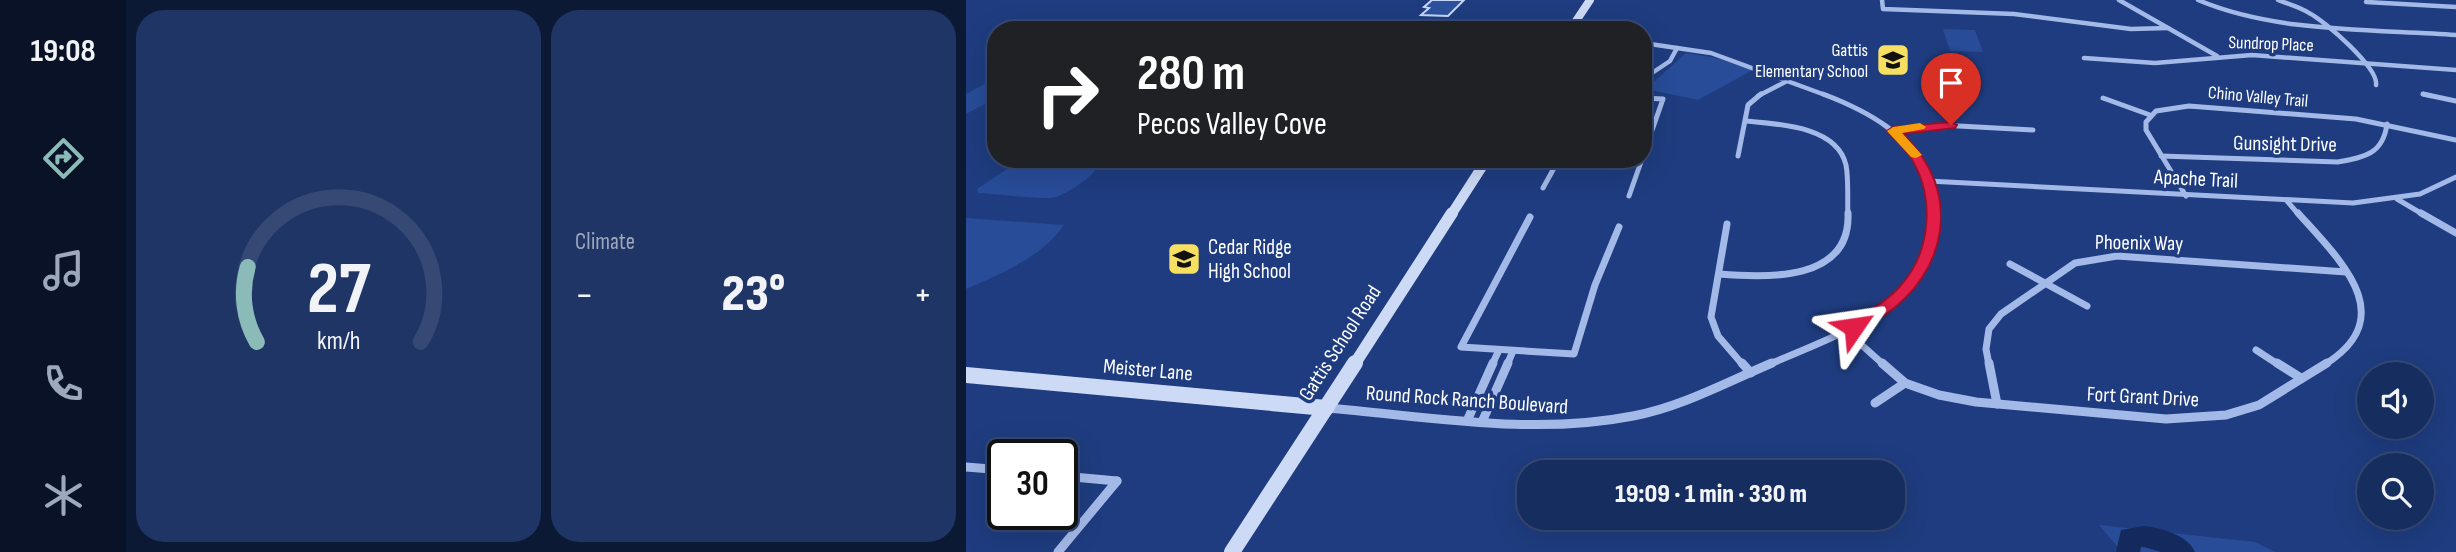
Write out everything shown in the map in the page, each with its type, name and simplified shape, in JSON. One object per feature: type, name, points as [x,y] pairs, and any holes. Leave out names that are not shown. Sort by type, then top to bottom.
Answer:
[{"type":"main road","name":"Gattis School Road","points":[[1326,408],[1481,168]]},
{"type":"street","points":[[1576,21],[1590,0]]},
{"type":"street","points":[[1882,0],[1883,9],[2014,14],[2131,29],[2168,28]]},
{"type":"street","points":[[2119,0],[2218,57]]},
{"type":"street","points":[[2198,0],[2221,11],[2255,20],[2456,35]]},
{"type":"street","points":[[2278,0],[2310,13],[2328,27],[2366,63],[2375,74],[2376,85]]},
{"type":"street","points":[[2366,2],[2456,7]]},
{"type":"street","name":"Round Rock Ranch Boulevard","points":[[1326,408],[1467,421],[1565,426],[1634,416],[1671,406],[1846,331],[1893,303],[1919,275],[1933,236],[1934,209],[1928,181],[1913,150],[1893,131],[1849,104],[1734,60],[1652,47]]},
{"type":"street","points":[[1652,72],[1670,61],[1671,48]]},
{"type":"street","name":"Sundrop Place","points":[[2084,58],[2155,63],[2252,55],[2456,70]]},
{"type":"street","points":[[1738,156],[1751,101],[1789,80]]},
{"type":"street","points":[[2423,94],[2456,101]]},
{"type":"street","points":[[1652,98],[1663,99],[1652,131]]},
{"type":"street","points":[[2103,98],[2150,115],[2146,130],[2186,196]]},
{"type":"street","name":"Chino Valley Trail","points":[[2150,115],[2168,107],[2201,106],[2387,124],[2456,140]]},
{"type":"street","points":[[1719,274],[1760,277],[1807,269],[1831,257],[1839,249],[1847,228],[1846,164],[1838,150],[1806,131],[1746,121]]},
{"type":"street","name":"Gunsight Drive","points":[[2161,156],[2338,162],[2361,158],[2379,150],[2384,144],[2387,124]]},
{"type":"street","points":[[1893,131],[1940,125],[2033,130]]},
{"type":"street","points":[[1543,188],[1554,168]]},
{"type":"street","points":[[1629,196],[1639,168]]},
{"type":"street","name":"Apache Trail","points":[[1928,181],[2353,203],[2398,199],[2430,191],[2456,177]]},
{"type":"street","points":[[2398,199],[2456,233]]},
{"type":"street","name":"Fort Grant Drive","points":[[1846,331],[1905,383],[1939,396],[1997,404],[2166,419],[2207,418],[2259,405],[2343,353],[2359,336],[2363,326],[2363,305],[2346,272],[2287,201]]},
{"type":"street","points":[[1530,217],[1461,347],[1574,354],[1595,285],[1619,227]]},
{"type":"street","points":[[1727,223],[1711,312],[1713,327],[1721,341],[1751,373]]},
{"type":"street","name":"Phoenix Way","points":[[1997,404],[1986,349],[1989,329],[2001,314],[2075,263],[2109,256],[2346,272]]},
{"type":"street","points":[[2010,264],[2087,306]]},
{"type":"street","points":[[1467,421],[1499,350]]},
{"type":"street","points":[[2256,350],[2301,378]]},
{"type":"street","points":[[1482,422],[1513,351]]},
{"type":"street","name":"Meister Lane","points":[[966,375],[1326,408]]},
{"type":"street","points":[[1874,403],[1905,383]]},
{"type":"street","name":"Gattis School Road","points":[[1232,552],[1326,408]]},
{"type":"street","points":[[966,467],[987,469]]},
{"type":"street","points":[[1078,477],[1117,481],[1078,528]]},
{"type":"street","points":[[1058,552],[1076,530]]},
{"type":"shaded area","points":[[1943,29],[1975,30],[1983,52],[1950,51]]},
{"type":"shaded area","points":[[1686,53],[1716,58],[1753,70],[1698,100],[1652,90],[1652,84]]},
{"type":"shaded area","points":[[987,83],[987,103],[966,114],[966,94]]},
{"type":"shaded area","points":[[1008,168],[1097,168],[1076,187],[1056,197],[978,193],[977,189]]},
{"type":"shaded area","points":[[966,218],[1064,225],[1033,255],[1007,271],[966,289]]},
{"type":"shaded area","points":[[2099,525],[2255,542],[2275,552],[2122,552]]},
{"type":"building","points":[[1432,0],[1464,0],[1448,16],[1421,15],[1429,8],[1424,7]]},
{"type":"waterway","points":[[2128,552],[2130,538],[2137,536],[2151,537],[2183,552]]},
{"type":"slow traffic","points":[[1916,155],[1893,131],[1920,127]]},
{"type":"place","name":"Gattis Elementary School","points":[[1893,60]]},
{"type":"place","name":"Cedar Ridge High School","points":[[1184,259]]},
{"type":"route","points":[[1854,327],[1893,303],[1907,289],[1919,275],[1933,236],[1934,209],[1925,171],[1913,150],[1893,131],[1951,125]]}]
